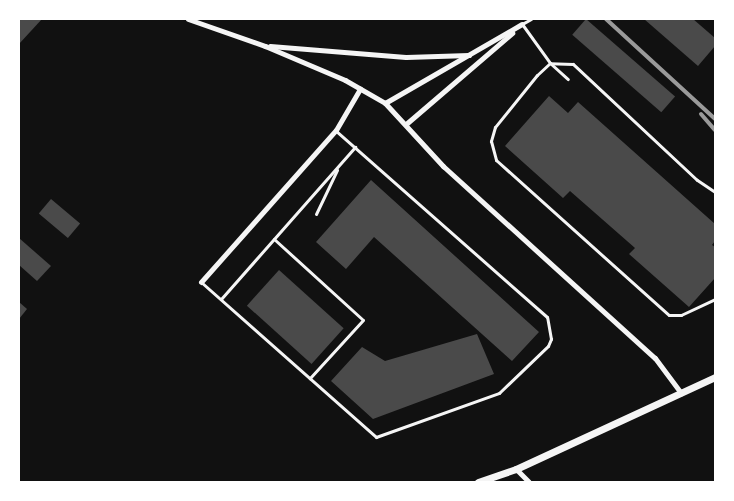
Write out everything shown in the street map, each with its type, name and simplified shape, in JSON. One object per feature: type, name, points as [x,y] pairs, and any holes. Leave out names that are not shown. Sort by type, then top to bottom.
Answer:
[{"type":"street","points":[[188,19],[264,46],[360,88],[385,103],[443,166],[655,358],[681,393]]},
{"type":"street","points":[[385,103],[522,24]]},
{"type":"street","points":[[406,124],[522,24]]},
{"type":"street","points":[[264,46],[406,57],[469,54]]},
{"type":"street","points":[[201,282],[336,130],[360,88]]},
{"type":"street","points":[[478,482],[516,469],[715,377]]},
{"type":"street","points":[[516,469],[529,482]]},
{"type":"lane","points":[[530,19],[522,24],[550,63],[568,79]]},
{"type":"lane","points":[[550,63],[573,64],[697,180],[715,192]]},
{"type":"lane","points":[[550,63],[495,127],[491,141],[496,160],[669,315],[681,315],[715,299]]},
{"type":"lane","points":[[201,282],[376,437],[499,393],[548,346],[551,340],[546,317],[336,130]]},
{"type":"lane","points":[[221,299],[355,147]]},
{"type":"lane","points":[[316,214],[339,165]]},
{"type":"lane","points":[[274,239],[362,320],[310,378]]},
{"type":"building","points":[[19,19],[42,19],[19,44]]},
{"type":"building","points":[[586,19],[675,96],[661,112],[572,35]]},
{"type":"building","points":[[644,19],[693,19],[715,38],[715,46],[698,66]]},
{"type":"building","points":[[549,96],[568,113],[578,102],[715,224],[715,241],[712,245],[715,247],[715,278],[689,307],[629,254],[635,248],[570,191],[563,198],[505,146]]},
{"type":"building","points":[[371,180],[539,332],[512,361],[374,237],[346,269],[316,242]]},
{"type":"building","points":[[51,199],[80,223],[68,238],[39,214]]},
{"type":"building","points":[[19,238],[51,266],[37,281],[19,265]]},
{"type":"building","points":[[279,270],[344,328],[312,364],[247,306]]},
{"type":"building","points":[[19,302],[27,309],[19,319]]},
{"type":"building","points":[[477,334],[494,374],[373,419],[331,381],[362,347],[385,361]]},
{"type":"railway","points":[[606,19],[715,119]]},
{"type":"railway","points":[[701,114],[715,130]]}]
